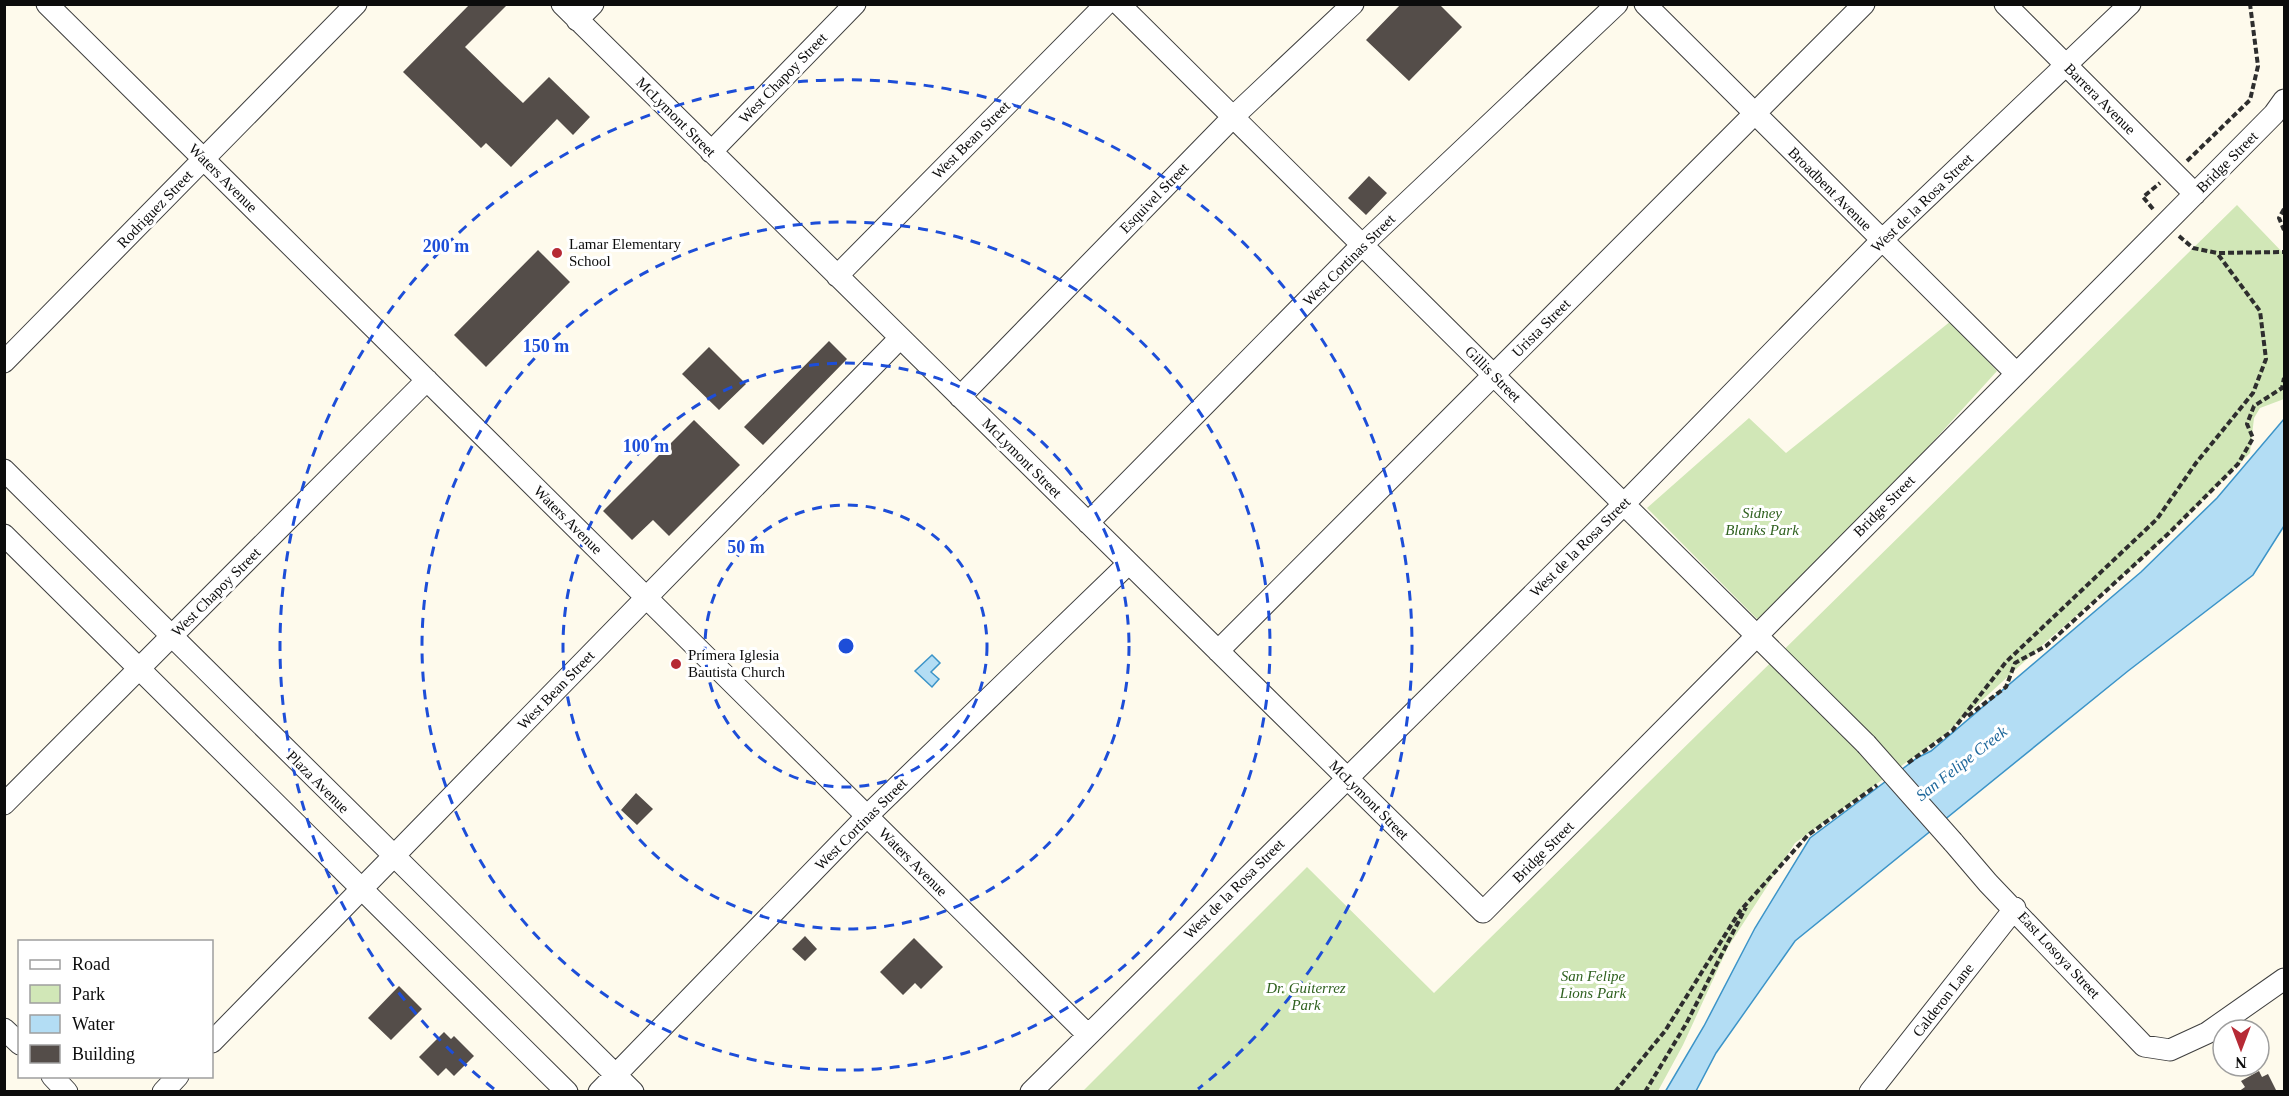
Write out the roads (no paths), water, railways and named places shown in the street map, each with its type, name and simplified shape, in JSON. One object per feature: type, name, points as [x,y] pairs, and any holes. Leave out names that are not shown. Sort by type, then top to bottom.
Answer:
[{"type":"street","name":"Waters Avenue","points":[[48,4],[1088,1035]]},
{"type":"street","name":"Rodriguez Street","points":[[4,362],[356,4]]},
{"type":"street","name":"McLymont Street","points":[[561,4],[1483,912]]},
{"type":"street","points":[[577,20],[592,4]]},
{"type":"street","name":"West Chapoy Street","points":[[711,152],[855,4]]},
{"type":"street","name":"West Bean Street","points":[[837,276],[1106,4]]},
{"type":"street","name":"Gillis Street","points":[[1119,4],[1866,744]]},
{"type":"street","name":"Esquivel Street","points":[[960,397],[1233,117],[1353,4]]},
{"type":"street","name":"West Cortinas Street","points":[[1088,523],[1362,245],[1617,4]]},
{"type":"street","name":"Broadbent Avenue","points":[[1645,4],[2016,373]]},
{"type":"street","name":"Urista Street","points":[[1218,651],[1864,4]]},
{"type":"street","name":"Barrera Avenue","points":[[2005,4],[2196,194]]},
{"type":"street","name":"West de la Rosa Street","points":[[1031,1092],[1624,504],[1882,240],[2130,4]]},
{"type":"street","name":"Bridge Street","points":[[1483,912],[2196,194],[2274,114],[2284,100]]},
{"type":"street","name":"West Bean Street","points":[[213,1041],[900,338]]},
{"type":"street","name":"West Chapoy Street","points":[[4,804],[427,381]]},
{"type":"street","name":"Plaza Avenue","points":[[4,470],[633,1092]]},
{"type":"street","points":[[4,534],[567,1092]]},
{"type":"street","name":"West Cortinas Street","points":[[599,1092],[867,816],[1129,563]]},
{"type":"street","name":"East Losoya Street","points":[[1866,744],[1988,883],[2015,908],[2144,1046],[2170,1050],[2189,1042],[2207,1033],[2284,979]]},
{"type":"street","name":"Calderon Lane","points":[[1870,1092],[2015,908]]},
{"type":"street","points":[[4,1029],[18,1042]]},
{"type":"street","points":[[53,1078],[67,1092]]},
{"type":"street","points":[[164,1092],[177,1078]]},
{"type":"water","name":"San Felipe Creek","points":[[2284,419],[2284,526],[2253,575],[2128,671],[1795,941],[1716,1053],[1696,1091],[1665,1092],[1704,1026],[1755,928],[1810,838],[1917,758],[1931,751],[2141,572],[2217,498]]},
{"type":"water","points":[[932,655],[940,663],[931,672],[939,679],[932,687],[915,671]]},
{"type":"place","name":"Lamar Elementary School","points":[[557,253]]},
{"type":"place","name":"Primera Iglesia Bautista Church","points":[[676,664]]},
{"type":"park label","name":"Sidney Blanks Park","points":[[1762,522]]},
{"type":"park label","name":"San Felipe Lions Park","points":[[1593,984]]},
{"type":"park label","name":"Dr. Guiterrez Park","points":[[1306,996]]}]
